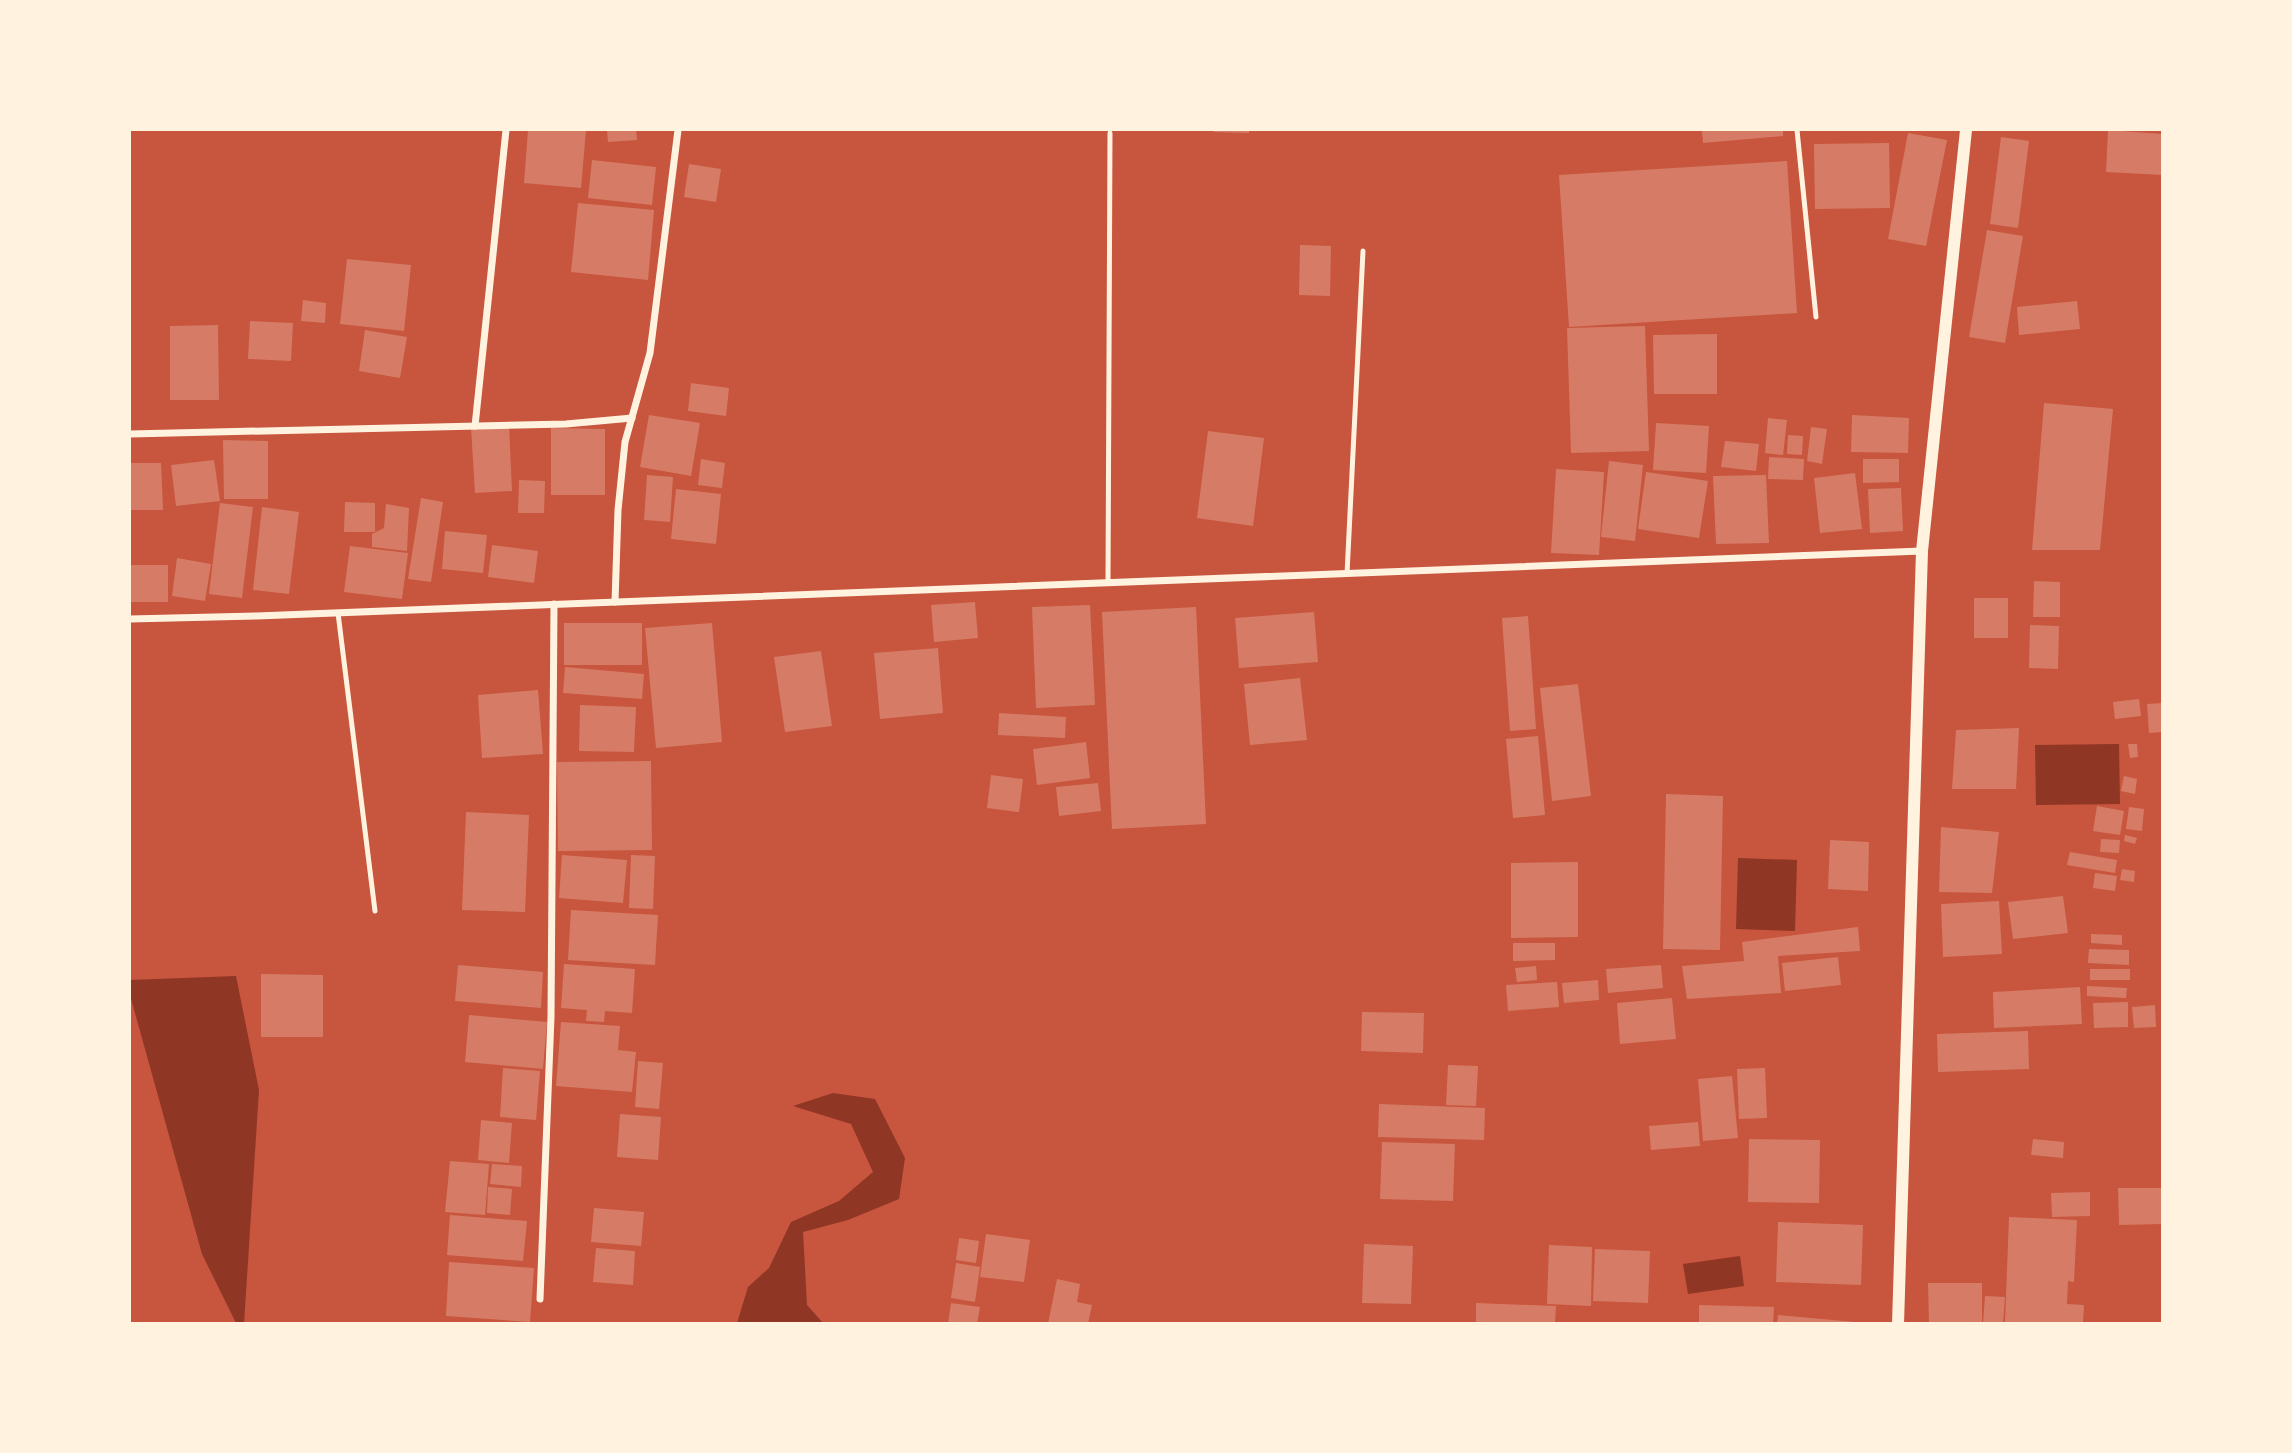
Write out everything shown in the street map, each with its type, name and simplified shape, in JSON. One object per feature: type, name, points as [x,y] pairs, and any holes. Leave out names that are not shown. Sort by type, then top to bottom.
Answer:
[{"type":"street","points":[[475,426],[506,130]]},
{"type":"street","points":[[615,603],[618,510],[625,442],[650,353],[678,130]]},
{"type":"street","points":[[1898,1324],[1922,551],[1966,130]]},
{"type":"street","points":[[130,434],[565,424],[632,418]]},
{"type":"street","points":[[130,619],[615,603],[1922,551]]},
{"type":"street","points":[[540,1299],[551,1017],[554,604]]},
{"type":"lane","points":[[1797,130],[1816,317]]},
{"type":"lane","points":[[1108,583],[1110,133]]},
{"type":"lane","points":[[1347,574],[1363,251]]},
{"type":"lane","points":[[338,613],[375,911]]},
{"type":"shaded area","points":[[2119,744],[2120,804],[2036,805],[2035,745]]},
{"type":"shaded area","points":[[1738,858],[1797,860],[1795,931],[1736,929]]},
{"type":"shaded area","points":[[236,976],[259,1090],[244,1324],[236,1323],[202,1254],[130,995],[130,980]]},
{"type":"shaded area","points":[[833,1093],[875,1099],[905,1158],[899,1199],[848,1220],[803,1232],[807,1305],[823,1323],[737,1323],[748,1287],[769,1268],[791,1222],[839,1201],[873,1172],[851,1124],[793,1106]]},
{"type":"shaded area","points":[[1740,1256],[1744,1286],[1688,1294],[1683,1264]]},
{"type":"building","points":[[528,130],[586,130],[581,188],[524,183]]},
{"type":"building","points":[[607,130],[636,130],[637,140],[608,142]]},
{"type":"building","points":[[1249,130],[1249,133],[1214,132]]},
{"type":"building","points":[[1702,130],[1783,130],[1783,136],[1703,143]]},
{"type":"building","points":[[2108,130],[2162,134],[2162,175],[2106,172]]},
{"type":"building","points":[[1908,133],[1947,140],[1926,246],[1888,239]]},
{"type":"building","points":[[2001,137],[2029,141],[2018,228],[1990,224]]},
{"type":"building","points":[[1889,143],[1890,208],[1815,209],[1814,144]]},
{"type":"building","points":[[592,160],[656,167],[652,205],[588,198]]},
{"type":"building","points":[[1787,161],[1797,313],[1569,327],[1559,175]]},
{"type":"building","points":[[689,164],[721,169],[716,202],[684,197]]},
{"type":"building","points":[[578,203],[654,210],[648,280],[571,272]]},
{"type":"building","points":[[1987,230],[2023,236],[2005,343],[1969,337]]},
{"type":"building","points":[[1300,245],[1331,246],[1330,296],[1299,295]]},
{"type":"building","points":[[347,259],[411,265],[404,331],[340,324]]},
{"type":"building","points":[[303,300],[326,303],[325,323],[301,321]]},
{"type":"building","points":[[2077,301],[2080,329],[2019,335],[2017,307]]},
{"type":"building","points":[[250,321],[293,323],[291,361],[248,359]]},
{"type":"building","points":[[218,325],[219,400],[170,400],[170,326]]},
{"type":"building","points":[[1645,326],[1649,451],[1571,453],[1567,328]]},
{"type":"building","points":[[365,330],[407,337],[400,378],[359,371]]},
{"type":"building","points":[[1717,334],[1717,394],[1654,394],[1653,335]]},
{"type":"building","points":[[691,383],[729,388],[726,416],[688,411]]},
{"type":"building","points":[[2044,403],[2113,409],[2100,550],[2032,550]]},
{"type":"building","points":[[649,415],[700,423],[691,476],[640,467]]},
{"type":"building","points":[[1852,415],[1909,418],[1908,453],[1851,452]]},
{"type":"building","points":[[1768,418],[1787,420],[1783,455],[1765,453]]},
{"type":"building","points":[[1656,423],[1709,426],[1706,473],[1653,470]]},
{"type":"building","points":[[509,425],[512,491],[475,493],[471,427]]},
{"type":"building","points":[[1811,427],[1827,429],[1822,464],[1807,461]]},
{"type":"building","points":[[551,428],[605,429],[605,495],[551,495]]},
{"type":"building","points":[[1208,431],[1264,438],[1253,526],[1197,518]]},
{"type":"building","points":[[1788,435],[1803,436],[1802,455],[1787,454]]},
{"type":"building","points":[[223,440],[268,441],[268,499],[224,499]]},
{"type":"building","points":[[1725,441],[1759,444],[1756,471],[1721,467]]},
{"type":"building","points":[[1769,457],[1804,459],[1803,480],[1768,479]]},
{"type":"building","points":[[701,459],[725,463],[722,488],[698,485]]},
{"type":"building","points":[[1863,459],[1899,459],[1899,482],[1863,483]]},
{"type":"building","points":[[214,460],[220,501],[176,506],[171,465]]},
{"type":"building","points":[[1609,461],[1643,465],[1635,541],[1601,537]]},
{"type":"building","points":[[130,463],[161,463],[163,510],[130,510]]},
{"type":"building","points":[[1556,469],[1604,472],[1599,555],[1551,553]]},
{"type":"building","points":[[1646,472],[1708,481],[1699,538],[1638,529]]},
{"type":"building","points":[[1855,473],[1862,529],[1820,533],[1814,478]]},
{"type":"building","points":[[647,475],[673,477],[670,522],[644,520]]},
{"type":"building","points":[[1766,475],[1769,543],[1716,544],[1713,476]]},
{"type":"building","points":[[519,480],[545,481],[544,513],[518,513]]},
{"type":"building","points":[[1901,488],[1903,531],[1870,533],[1868,489]]},
{"type":"building","points":[[676,489],[721,494],[716,544],[671,539]]},
{"type":"building","points":[[421,498],[443,502],[431,582],[408,579]]},
{"type":"building","points":[[345,502],[375,503],[375,532],[344,532]]},
{"type":"building","points":[[220,503],[253,507],[242,598],[209,594]]},
{"type":"building","points":[[386,504],[409,508],[407,551],[372,547],[372,534],[384,528]]},
{"type":"building","points":[[262,507],[299,512],[289,594],[253,590]]},
{"type":"building","points":[[445,531],[487,535],[483,573],[442,569]]},
{"type":"building","points":[[492,545],[538,551],[534,583],[488,577]]},
{"type":"building","points":[[350,546],[408,553],[402,599],[344,592]]},
{"type":"building","points":[[177,558],[211,564],[205,601],[172,596]]},
{"type":"building","points":[[130,565],[168,565],[168,602],[130,602]]},
{"type":"building","points":[[2034,581],[2060,582],[2060,617],[2033,617]]},
{"type":"building","points":[[1974,598],[2008,598],[2008,638],[1974,638]]},
{"type":"building","points":[[975,602],[978,638],[934,642],[931,605]]},
{"type":"building","points":[[1090,605],[1095,705],[1036,708],[1032,607]]},
{"type":"building","points":[[1196,607],[1206,824],[1112,829],[1102,612]]},
{"type":"building","points":[[1314,612],[1318,662],[1239,668],[1235,618]]},
{"type":"building","points":[[1528,616],[1536,729],[1510,731],[1502,618]]},
{"type":"building","points":[[564,623],[642,623],[642,665],[564,665]]},
{"type":"building","points":[[712,623],[722,742],[656,748],[645,628]]},
{"type":"building","points":[[2030,625],[2059,626],[2058,669],[2029,668]]},
{"type":"building","points":[[938,648],[943,713],[880,719],[874,653]]},
{"type":"building","points":[[821,651],[832,726],[785,732],[774,657]]},
{"type":"building","points":[[565,667],[644,674],[642,699],[563,693]]},
{"type":"building","points":[[1300,678],[1307,740],[1250,745],[1244,684]]},
{"type":"building","points":[[1578,684],[1591,796],[1552,801],[1540,688]]},
{"type":"building","points":[[538,690],[543,754],[482,758],[478,695]]},
{"type":"building","points":[[2139,699],[2141,716],[2115,719],[2113,702]]},
{"type":"building","points":[[2162,703],[2162,732],[2149,733],[2147,704]]},
{"type":"building","points":[[580,705],[636,707],[634,752],[579,751]]},
{"type":"building","points":[[999,713],[1066,717],[1065,738],[998,735]]},
{"type":"building","points":[[2019,728],[2016,789],[1952,789],[1956,730]]},
{"type":"building","points":[[1538,736],[1545,815],[1513,818],[1506,739]]},
{"type":"building","points":[[1086,742],[1090,778],[1037,785],[1033,749]]},
{"type":"building","points":[[2128,744],[2137,744],[2138,757],[2130,758]]},
{"type":"building","points":[[651,761],[652,850],[558,851],[557,762]]},
{"type":"building","points":[[991,775],[1023,779],[1019,812],[987,808]]},
{"type":"building","points":[[2124,776],[2137,779],[2135,794],[2121,791]]},
{"type":"building","points":[[1098,783],[1101,811],[1059,816],[1056,787]]},
{"type":"building","points":[[1666,794],[1723,796],[1720,950],[1663,949]]},
{"type":"building","points":[[2097,806],[2124,811],[2120,835],[2093,831]]},
{"type":"building","points":[[2129,807],[2144,809],[2142,831],[2126,829]]},
{"type":"building","points":[[466,812],[529,815],[525,912],[462,910]]},
{"type":"building","points":[[1941,827],[1999,832],[1992,893],[1939,892]]},
{"type":"building","points":[[2125,835],[2137,838],[2135,844],[2124,841]]},
{"type":"building","points":[[2101,839],[2120,840],[2119,853],[2100,852]]},
{"type":"building","points":[[1830,840],[1869,842],[1868,891],[1828,889]]},
{"type":"building","points":[[2070,852],[2117,860],[2115,873],[2067,865]]},
{"type":"building","points":[[562,855],[627,860],[623,903],[559,898]]},
{"type":"building","points":[[631,855],[655,856],[653,909],[629,908]]},
{"type":"building","points":[[1578,862],[1578,937],[1511,938],[1511,863]]},
{"type":"building","points":[[2122,869],[2135,871],[2134,882],[2120,880]]},
{"type":"building","points":[[2095,873],[2117,876],[2115,891],[2093,888]]},
{"type":"building","points":[[2063,896],[2068,933],[2013,939],[2008,902]]},
{"type":"building","points":[[1999,901],[2002,954],[1943,957],[1941,904]]},
{"type":"building","points":[[571,910],[658,915],[655,965],[568,960]]},
{"type":"building","points":[[1858,927],[1860,951],[1778,956],[1781,993],[1687,999],[1682,966],[1744,961],[1742,942]]},
{"type":"building","points":[[2091,934],[2122,935],[2122,945],[2091,943]]},
{"type":"building","points":[[1513,943],[1555,943],[1555,960],[1513,961]]},
{"type":"building","points":[[2089,949],[2129,950],[2129,965],[2088,963]]},
{"type":"building","points":[[1838,957],[1841,985],[1785,991],[1782,963]]},
{"type":"building","points":[[564,964],[635,969],[632,1013],[605,1011],[604,1022],[586,1021],[587,1010],[561,1008]]},
{"type":"building","points":[[458,965],[543,972],[541,1008],[455,1001]]},
{"type":"building","points":[[1661,965],[1663,988],[1608,993],[1606,969]]},
{"type":"building","points":[[1536,966],[1537,980],[1517,982],[1515,968]]},
{"type":"building","points":[[2090,969],[2130,969],[2130,980],[2090,980]]},
{"type":"building","points":[[261,974],[323,975],[323,1037],[261,1037]]},
{"type":"building","points":[[1598,980],[1599,1000],[1564,1003],[1562,983]]},
{"type":"building","points":[[1557,982],[1559,1007],[1508,1011],[1506,985]]},
{"type":"building","points":[[2087,986],[2127,988],[2126,998],[2087,996]]},
{"type":"building","points":[[2080,987],[2082,1024],[1994,1028],[1993,992]]},
{"type":"building","points":[[1672,998],[1676,1039],[1620,1044],[1617,1003]]},
{"type":"building","points":[[2128,1002],[2128,1027],[2094,1028],[2093,1003]]},
{"type":"building","points":[[2155,1005],[2156,1027],[2134,1028],[2132,1007]]},
{"type":"building","points":[[1362,1012],[1424,1013],[1423,1053],[1361,1051]]},
{"type":"building","points":[[469,1015],[547,1022],[543,1069],[465,1062]]},
{"type":"building","points":[[561,1022],[620,1026],[618,1050],[636,1052],[632,1092],[556,1086]]},
{"type":"building","points":[[2028,1031],[2029,1069],[1938,1072],[1937,1034]]},
{"type":"building","points":[[638,1061],[663,1063],[659,1109],[635,1107]]},
{"type":"building","points":[[1448,1065],[1478,1066],[1476,1106],[1446,1105]]},
{"type":"building","points":[[503,1068],[540,1071],[536,1120],[500,1117]]},
{"type":"building","points":[[1765,1068],[1767,1118],[1739,1119],[1737,1069]]},
{"type":"building","points":[[1732,1076],[1738,1138],[1703,1141],[1698,1079]]},
{"type":"building","points":[[1379,1104],[1485,1108],[1484,1140],[1378,1137]]},
{"type":"building","points":[[620,1114],[661,1117],[658,1160],[617,1157]]},
{"type":"building","points":[[481,1120],[512,1123],[509,1163],[478,1160]]},
{"type":"building","points":[[1698,1122],[1700,1146],[1651,1150],[1649,1126]]},
{"type":"building","points":[[1749,1139],[1820,1140],[1819,1203],[1748,1202]]},
{"type":"building","points":[[2033,1139],[2064,1142],[2063,1158],[2031,1155]]},
{"type":"building","points":[[1382,1142],[1455,1144],[1453,1201],[1380,1199]]},
{"type":"building","points":[[450,1161],[489,1164],[485,1215],[445,1212]]},
{"type":"building","points":[[492,1164],[522,1166],[521,1187],[490,1184]]},
{"type":"building","points":[[488,1187],[512,1189],[510,1215],[487,1213]]},
{"type":"building","points":[[2118,1188],[2162,1188],[2162,1224],[2119,1225]]},
{"type":"building","points":[[2090,1192],[2090,1216],[2052,1217],[2051,1193]]},
{"type":"building","points":[[594,1208],[644,1212],[641,1246],[591,1242]]},
{"type":"building","points":[[450,1215],[527,1221],[523,1261],[447,1255]]},
{"type":"building","points":[[2009,1217],[2077,1220],[2074,1282],[2068,1281],[2067,1304],[2084,1305],[2083,1324],[2005,1323]]},
{"type":"building","points":[[1778,1222],[1863,1225],[1861,1285],[1776,1282]]},
{"type":"building","points":[[986,1234],[1030,1240],[1024,1282],[980,1277]]},
{"type":"building","points":[[959,1238],[979,1241],[976,1263],[956,1260]]},
{"type":"building","points":[[1364,1244],[1413,1246],[1411,1304],[1362,1303]]},
{"type":"building","points":[[1549,1245],[1592,1247],[1591,1306],[1547,1304]]},
{"type":"building","points":[[596,1248],[635,1251],[633,1285],[593,1282]]},
{"type":"building","points":[[1595,1249],[1650,1251],[1648,1303],[1593,1301]]},
{"type":"building","points":[[449,1262],[534,1268],[530,1322],[446,1316]]},
{"type":"building","points":[[956,1263],[980,1267],[975,1302],[951,1298]]},
{"type":"building","points":[[1057,1279],[1080,1284],[1077,1302],[1092,1305],[1088,1324],[1048,1324]]},
{"type":"building","points":[[1928,1283],[1982,1283],[1982,1324],[1929,1324]]},
{"type":"building","points":[[1985,1296],[2005,1297],[2003,1324],[1983,1324]]},
{"type":"building","points":[[951,1303],[980,1307],[977,1324],[948,1324]]},
{"type":"building","points":[[1476,1303],[1556,1306],[1555,1324],[1476,1324]]},
{"type":"building","points":[[1699,1305],[1774,1307],[1773,1324],[1699,1324]]},
{"type":"building","points":[[1778,1315],[1855,1322],[1855,1324],[1777,1324]]}]
